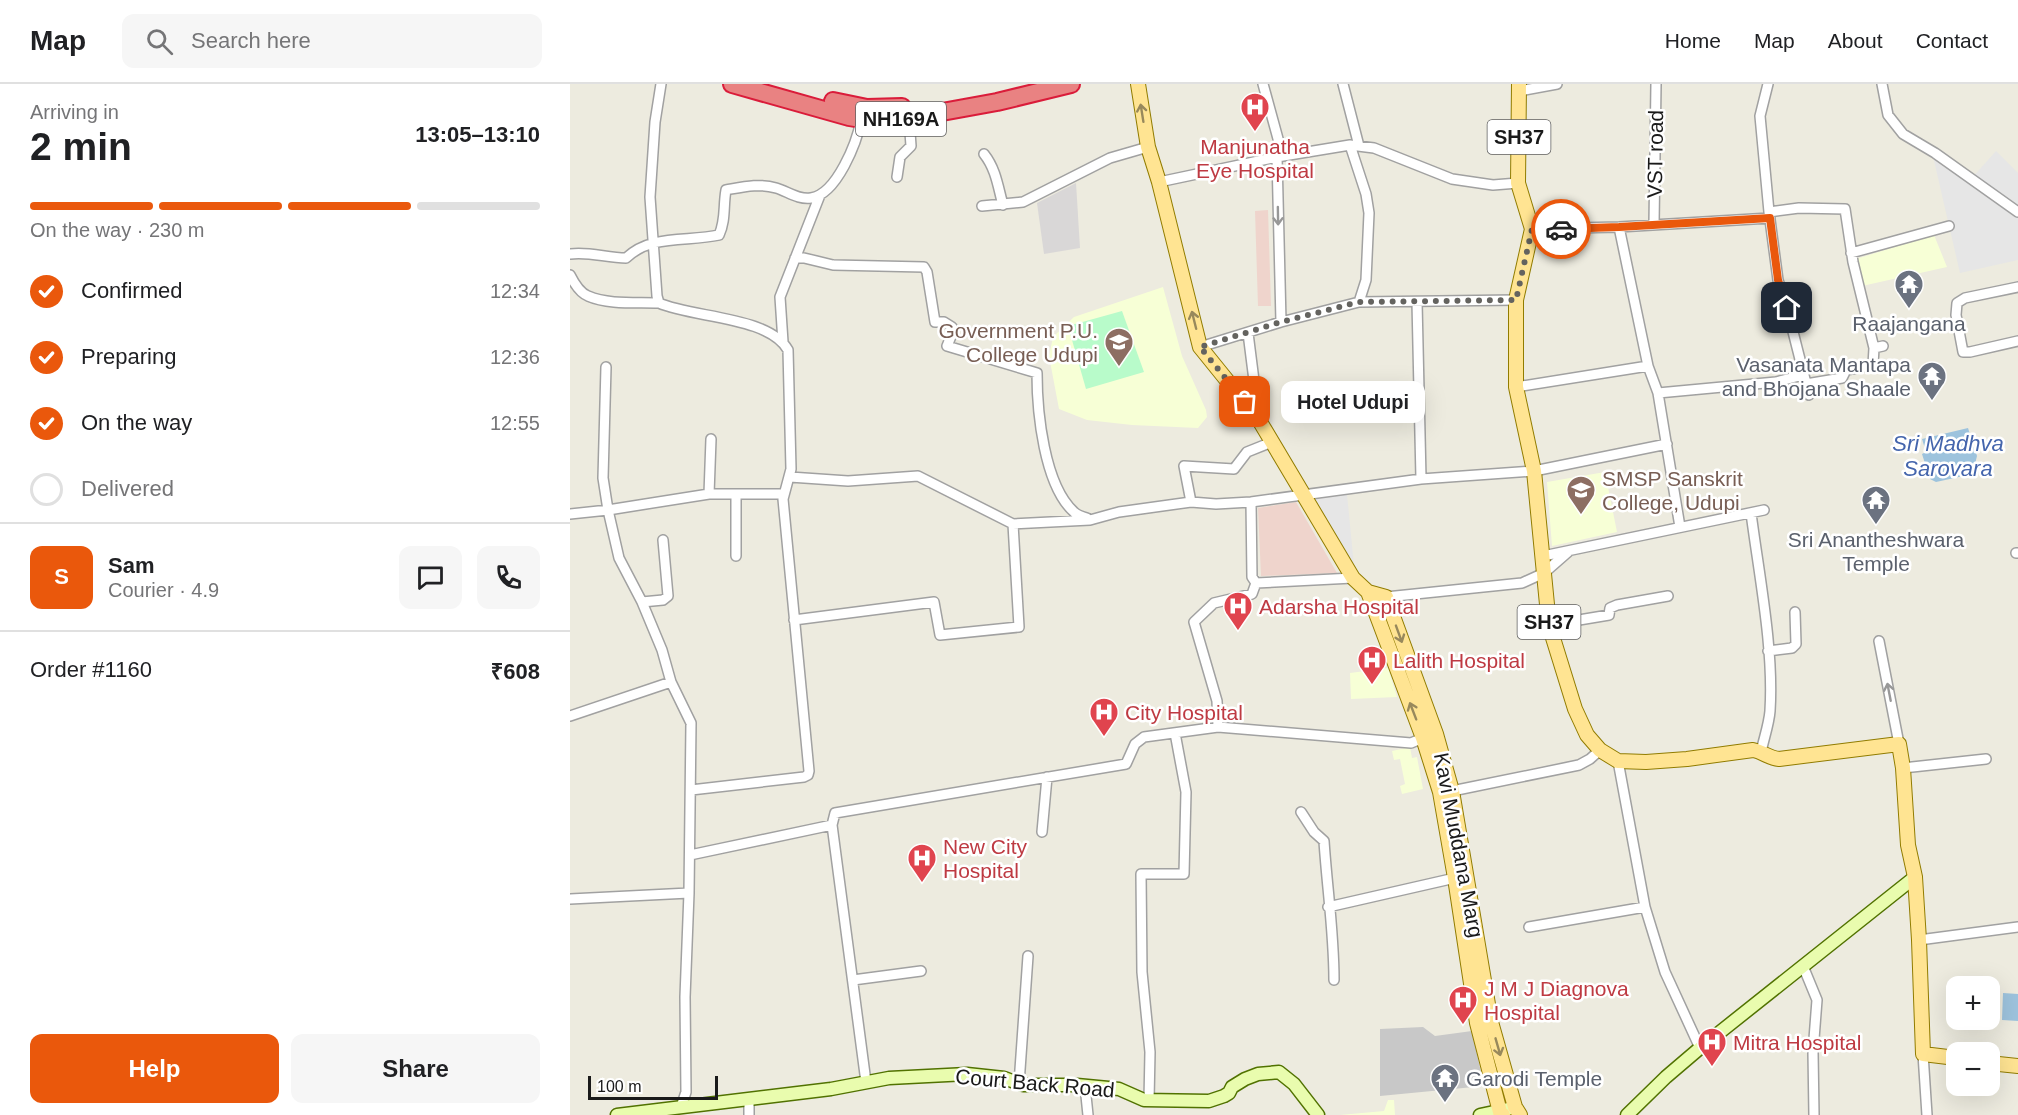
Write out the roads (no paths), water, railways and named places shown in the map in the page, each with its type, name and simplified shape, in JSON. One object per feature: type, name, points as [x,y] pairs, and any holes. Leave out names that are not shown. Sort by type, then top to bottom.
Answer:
[{"type":"highway","name":"NH169A","points":[[732,84],[861,120],[874,121],[909,118],[998,102],[1071,84]]},
{"type":"highway","name":"NH169A","points":[[771,84],[844,104],[885,109],[970,97],[1026,84]]},
{"type":"main road","points":[[1138,84],[1148,147],[1160,182],[1200,347]]},
{"type":"main road","name":"SH37","points":[[1519,87],[1518,183],[1532,229],[1516,300],[1516,387],[1534,471],[1549,625],[1575,709],[1587,735],[1600,750],[1618,761],[1646,762],[1753,750],[1771,759],[1779,759],[1899,744]]},
{"type":"main road","name":"Kavi Muddana Marg","points":[[1200,347],[1259,420],[1353,578],[1368,592],[1423,738],[1440,792],[1477,1023],[1502,1113]]},
{"type":"main road","name":"Kavi Muddana Marg","points":[[1368,592],[1386,597],[1436,734],[1452,791],[1491,1022],[1518,1111]]},
{"type":"main road","points":[[1899,744],[1903,768],[1908,845],[1915,877],[1923,1054],[1946,1057]]},
{"type":"main road","points":[[2000,1064],[2018,1066]]},
{"type":"street","points":[[659,303],[652,243],[650,197],[661,84]]},
{"type":"street","points":[[1263,84],[1280,146],[1277,157],[1281,322]]},
{"type":"street","points":[[1343,84],[1369,213],[1366,280],[1359,302]]},
{"type":"street","points":[[1519,87],[1557,84]]},
{"type":"street","name":"VST road","points":[[1654,224],[1656,84]]},
{"type":"street","points":[[1768,84],[1760,116],[1769,215],[1778,280],[1809,395]]},
{"type":"street","points":[[1882,84],[1888,115],[1903,134],[1935,153],[2018,212]]},
{"type":"street","points":[[897,177],[900,157],[911,146],[909,118]]},
{"type":"street","points":[[691,790],[808,776],[783,494],[791,469],[789,359],[788,350],[783,342],[780,297],[820,195],[842,172],[858,135],[861,120]]},
{"type":"street","points":[[1160,182],[1277,157],[1354,145],[1374,148],[1452,179],[1493,185],[1518,183]]},
{"type":"street","points":[[981,206],[1023,202],[1110,158],[1148,147]]},
{"type":"street","points":[[984,154],[995,173],[1003,205]]},
{"type":"street","points":[[570,254],[580,252],[610,258],[626,258],[634,250],[664,240],[719,235],[725,223],[723,206],[726,190],[753,185],[777,188],[795,196],[810,199],[820,195]]},
{"type":"street","points":[[1532,229],[1619,227],[1769,215],[1799,208],[1845,209],[1851,254],[1879,347],[1872,365],[1846,370],[1842,378],[1805,379],[1658,393]]},
{"type":"street","points":[[1851,254],[1949,226]]},
{"type":"street","points":[[1619,227],[1648,366],[1658,393],[1680,527]]},
{"type":"street","points":[[795,258],[833,265],[924,267],[927,272],[935,322],[944,322],[952,327],[947,346],[1037,373],[1037,405],[1053,480],[1075,513],[1090,520]]},
{"type":"street","points":[[570,275],[587,296],[659,303],[750,325],[783,342]]},
{"type":"street","points":[[2018,286],[1965,298],[1957,303],[1956,315],[1963,352],[2018,341]]},
{"type":"street","points":[[1200,347],[1281,322],[1359,302],[1516,300]]},
{"type":"street","points":[[1417,302],[1421,479]]},
{"type":"street","points":[[1248,333],[1259,420]]},
{"type":"street","points":[[1516,387],[1648,366]]},
{"type":"street","points":[[606,367],[603,478],[619,558],[642,602],[662,650],[671,682],[691,723],[690,855],[685,997],[686,1092],[681,1107]]},
{"type":"street","points":[[709,494],[711,440]]},
{"type":"street","points":[[1191,502],[1184,466],[1234,469],[1247,452],[1272,442]]},
{"type":"street","points":[[789,477],[848,481],[918,476],[1013,524],[1090,520],[1119,512],[1191,502],[1216,504],[1251,502],[1421,479],[1534,471],[1667,444]]},
{"type":"street","points":[[570,513],[608,510],[709,494],[783,494]]},
{"type":"street","points":[[736,494],[736,556]]},
{"type":"street","points":[[1251,502],[1252,577],[1256,583]]},
{"type":"street","points":[[1543,556],[1764,510]]},
{"type":"street","points":[[1751,513],[1768,651],[1769,713],[1761,752]]},
{"type":"street","points":[[794,620],[934,602],[940,635],[1019,627],[1013,524]]},
{"type":"street","points":[[642,602],[663,600],[668,596],[663,540]]},
{"type":"street","points":[[1386,597],[1522,583],[1544,573],[1570,551]]},
{"type":"street","points":[[1256,583],[1353,578]]},
{"type":"street","points":[[1218,727],[1217,701],[1194,622],[1214,603],[1252,594],[1256,583]]},
{"type":"street","points":[[1549,625],[1609,615],[1610,608],[1617,605],[1668,596]]},
{"type":"street","points":[[1768,651],[1792,648],[1796,644],[1795,612]]},
{"type":"street","points":[[1879,641],[1899,744]]},
{"type":"street","points":[[570,716],[671,682]]},
{"type":"street","points":[[866,1082],[832,825],[835,813],[1126,764],[1135,744],[1144,737],[1218,727],[1411,742],[1423,738]]},
{"type":"street","points":[[1149,1100],[1150,1052],[1142,972],[1141,874],[1184,874],[1185,792],[1175,733]]},
{"type":"street","points":[[1452,791],[1579,765],[1600,750]]},
{"type":"street","points":[[1903,768],[1986,759]]},
{"type":"street","points":[[1618,761],[1645,907],[1665,972],[1700,1048]]},
{"type":"street","points":[[1042,832],[1047,777]]},
{"type":"street","points":[[1301,812],[1314,832],[1324,841],[1328,907],[1334,947],[1334,980]]},
{"type":"street","points":[[690,855],[832,825]]},
{"type":"street","points":[[1628,1115],[1666,1077],[1700,1048],[1915,877]]},
{"type":"street","points":[[1328,907],[1455,878]]},
{"type":"street","points":[[570,899],[689,893]]},
{"type":"street","points":[[1529,927],[1645,907]]},
{"type":"street","points":[[1919,940],[2018,927]]},
{"type":"street","points":[[1019,1084],[1028,956]]},
{"type":"street","points":[[1803,966],[1817,1000],[1813,1053],[1814,1115]]},
{"type":"street","points":[[853,980],[921,970]]},
{"type":"street","points":[[1923,1054],[1927,1115]]},
{"type":"street","name":"Court Back Road","points":[[617,1115],[831,1089],[889,1078],[967,1074],[1004,1078],[1019,1084],[1119,1089],[1149,1100],[1209,1101],[1224,1096],[1245,1078],[1279,1072],[1294,1084],[1318,1115]]},
{"type":"street","points":[[1085,1086],[1088,1115]]},
{"type":"street","points":[[749,1098],[749,1115]]},
{"type":"street","points":[[1480,1115],[1518,1111]]},
{"type":"water","name":"Sri Madhva Sarovara","points":[[1968,428],[1977,456],[1974,468],[1968,475],[1936,482],[1930,479],[1922,454],[1926,452],[1922,439]]},
{"type":"water","points":[[2003,993],[2018,994],[2018,1021],[2002,1020]]},
{"type":"place","name":"Manjunatha Eye Hospital","points":[[1255,132]]},
{"type":"place","name":"Raajangana","points":[[1909,310]]},
{"type":"place","name":"Government P.U. College Udupi","points":[[1119,368]]},
{"type":"place","name":"Hotel Udupi","points":[[1245,402]]},
{"type":"place","name":"Vasanata Mantapa and Bhojana Shaale","points":[[1932,402]]},
{"type":"place","name":"SMSP Sanskrit College, Udupi","points":[[1581,516]]},
{"type":"place","name":"Sri Anantheshwara Temple","points":[[1876,526]]},
{"type":"place","name":"Adarsha Hospital","points":[[1238,632]]},
{"type":"place","name":"Lalith Hospital","points":[[1372,686]]},
{"type":"place","name":"City Hospital","points":[[1104,738]]},
{"type":"place","name":"New City Hospital","points":[[922,884]]},
{"type":"place","name":"J M J Diagnova Hospital","points":[[1463,1026]]},
{"type":"place","name":"Mitra Hospital","points":[[1712,1068]]},
{"type":"place","name":"Garodi Temple","points":[[1445,1104]]}]
